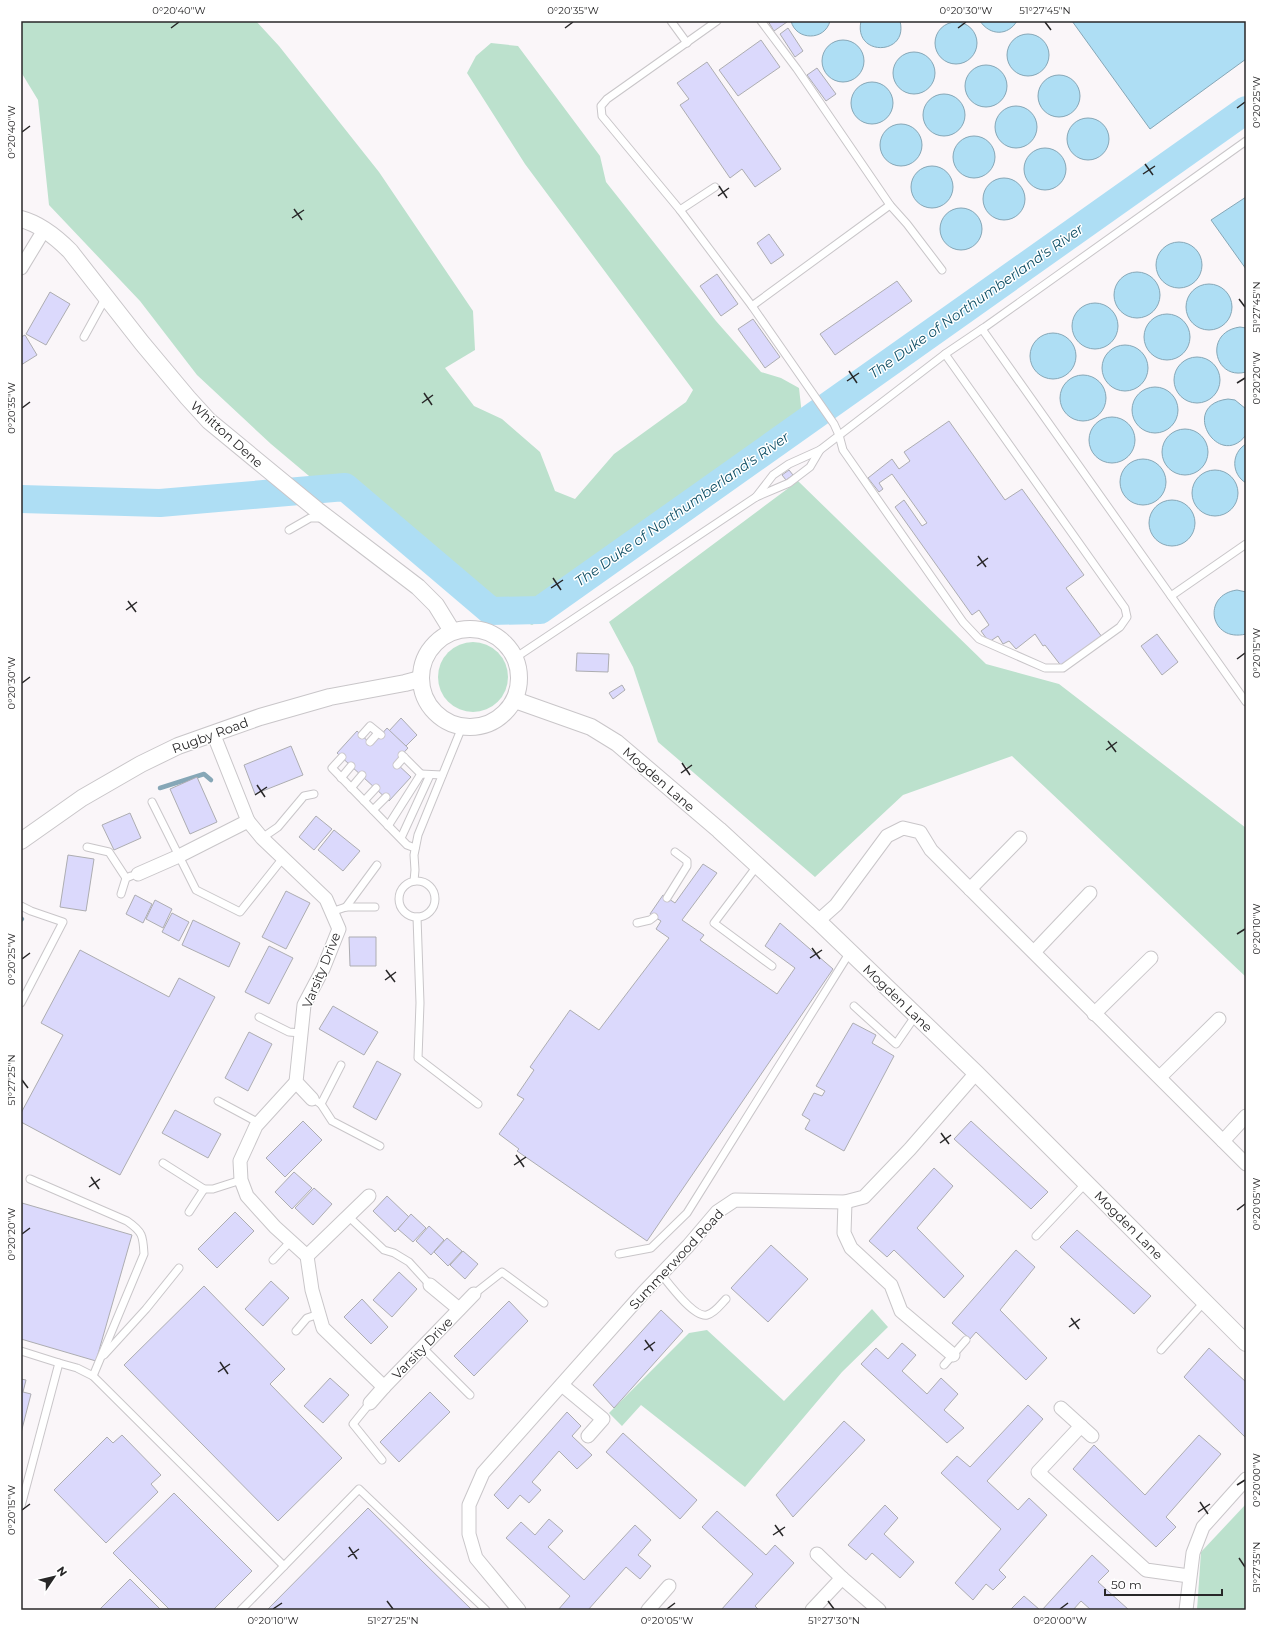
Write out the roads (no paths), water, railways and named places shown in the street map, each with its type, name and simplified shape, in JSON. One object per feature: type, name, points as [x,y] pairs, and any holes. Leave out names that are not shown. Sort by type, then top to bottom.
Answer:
[{"type":"street","name":"Whitton Dene","points":[[21,219],[32,222],[56,238],[70,251],[106,298],[188,398],[209,421],[322,514],[418,587],[436,605],[452,631]]},
{"type":"street","points":[[21,268],[44,230]]},
{"type":"street","points":[[466,628],[480,629],[493,634],[505,643],[516,658],[519,686],[515,700],[505,713],[492,722],[478,727],[462,727],[446,721],[432,710],[424,696],[420,679],[422,664],[428,650],[439,639],[452,631],[466,628]]},
{"type":"street","name":"Rugby Road","points":[[23,836],[82,798],[141,764],[178,746],[260,717],[330,697],[420,679]]},
{"type":"street","name":"Mogden Lane","points":[[515,700],[591,728],[617,744],[718,830],[818,921],[976,1072],[1246,1343]]},
{"type":"street","name":"Varsity Drive","points":[[213,733],[248,821],[262,838],[326,899],[339,929],[323,969],[304,1005],[296,1082]]},
{"type":"street","points":[[132,876],[179,856],[248,821]]},
{"type":"street","points":[[818,921],[836,906],[887,836],[903,828],[920,832],[931,850],[1246,1164]]},
{"type":"street","points":[[970,889],[1020,838]]},
{"type":"street","points":[[1034,952],[1090,893]]},
{"type":"street","points":[[1094,1014],[1151,958]]},
{"type":"street","points":[[1160,1077],[1219,1019]]},
{"type":"street","name":"Summerwood Road","points":[[519,1610],[476,1558],[469,1534],[469,1505],[484,1473],[717,1212],[735,1200],[845,1202],[864,1198],[910,1149],[976,1072]]},
{"type":"street","points":[[317,1102],[296,1082],[256,1126],[240,1161],[241,1180],[247,1196],[275,1227],[307,1256],[368,1196]]},
{"type":"street","points":[[1223,1141],[1246,1116]]},
{"type":"street","points":[[845,1202],[844,1233],[851,1248],[891,1285],[901,1311],[948,1360]]},
{"type":"street","name":"Varsity Drive","points":[[307,1256],[312,1290],[322,1328],[384,1387]]},
{"type":"street","name":"Varsity Drive","points":[[430,1285],[459,1309]]},
{"type":"street","name":"Varsity Drive","points":[[370,1403],[474,1294]]},
{"type":"street","points":[[562,1385],[603,1419],[588,1436]]},
{"type":"street","points":[[1061,1408],[1092,1436]]},
{"type":"street","points":[[1081,1426],[1038,1472],[1146,1570],[1189,1576]]},
{"type":"street","points":[[1186,1610],[1193,1553],[1203,1527],[1246,1479]]},
{"type":"street","points":[[817,1554],[879,1610]]},
{"type":"street","points":[[812,1610],[842,1578]]},
{"type":"street","points":[[648,1610],[669,1586]]},
{"type":"lane","points":[[671,21],[687,43]]},
{"type":"lane","points":[[718,21],[607,99],[601,106],[602,116],[680,210],[752,306],[834,424],[839,435],[842,450],[962,622],[979,639],[1045,668],[1064,668],[1120,627],[1127,616],[1125,608],[945,354]]},
{"type":"lane","points":[[760,21],[797,69],[890,205],[907,224],[942,270]]},
{"type":"lane","points":[[756,497],[773,475],[789,464],[820,450],[945,354],[1246,141]]},
{"type":"lane","points":[[680,210],[715,188]]},
{"type":"lane","points":[[752,306],[890,205]]},
{"type":"lane","points":[[84,337],[106,298]]},
{"type":"lane","points":[[982,329],[1246,702]]},
{"type":"lane","points":[[516,658],[756,497],[789,483],[810,467],[820,450]]},
{"type":"lane","points":[[289,530],[310,518],[322,514]]},
{"type":"lane","points":[[1171,596],[1246,544]]},
{"type":"lane","points":[[362,735],[370,726],[379,734],[370,742]]},
{"type":"lane","points":[[414,881],[415,848],[418,835],[462,727]]},
{"type":"lane","points":[[398,765],[403,756],[421,774],[442,775]]},
{"type":"lane","points":[[342,757],[332,768],[388,826],[407,844],[415,848]]},
{"type":"lane","points":[[341,778],[351,766]]},
{"type":"lane","points":[[408,773],[413,767]]},
{"type":"lane","points":[[388,826],[421,774]]},
{"type":"lane","points":[[351,788],[362,775]]},
{"type":"lane","points":[[401,838],[430,775]]},
{"type":"lane","points":[[364,801],[376,788]]},
{"type":"lane","points":[[262,838],[278,827],[304,796],[314,794]]},
{"type":"lane","points":[[373,810],[386,797]]},
{"type":"lane","points":[[152,802],[196,890],[240,912],[282,858]]},
{"type":"lane","points":[[87,847],[108,852],[132,876],[122,894]]},
{"type":"lane","points":[[667,898],[687,866],[687,861],[675,852]]},
{"type":"lane","points":[[346,908],[377,865]]},
{"type":"lane","points":[[757,866],[714,923],[772,966]]},
{"type":"lane","points":[[414,881],[423,882],[431,888],[435,896],[434,904],[427,914],[416,917],[403,910],[399,901],[400,892],[405,885],[414,881]]},
{"type":"lane","points":[[21,906],[63,922],[21,1003]]},
{"type":"lane","points":[[331,912],[346,908],[375,907]]},
{"type":"lane","points":[[638,923],[650,920],[654,916]]},
{"type":"lane","points":[[416,917],[420,1004],[418,1058],[478,1104]]},
{"type":"lane","points":[[619,1254],[651,1248],[687,1213],[850,952]]},
{"type":"lane","points":[[854,1006],[896,1044],[916,1015]]},
{"type":"lane","points":[[259,1017],[289,1032],[301,1033]]},
{"type":"lane","points":[[341,1065],[317,1102],[332,1121],[380,1146]]},
{"type":"lane","points":[[218,1101],[259,1123]]},
{"type":"lane","points":[[164,1163],[204,1189],[213,1189],[241,1180]]},
{"type":"lane","points":[[30,1179],[127,1221],[138,1229],[143,1237],[144,1254],[93,1376]]},
{"type":"lane","points":[[1036,1236],[1086,1183]]},
{"type":"lane","points":[[189,1212],[204,1189]]},
{"type":"lane","points":[[348,1216],[384,1250],[409,1262],[430,1285]]},
{"type":"lane","points":[[273,1260],[291,1241]]},
{"type":"lane","points":[[100,1359],[146,1309],[179,1268]]},
{"type":"lane","points":[[474,1294],[502,1272],[544,1303]]},
{"type":"lane","points":[[661,1274],[677,1294],[698,1314],[706,1316],[713,1312],[726,1299]]},
{"type":"lane","points":[[1161,1350],[1205,1301]]},
{"type":"lane","points":[[296,1331],[307,1318],[319,1314]]},
{"type":"lane","points":[[948,1360],[966,1340]]},
{"type":"lane","points":[[423,1348],[470,1395]]},
{"type":"lane","points":[[21,1351],[77,1368],[93,1376],[284,1566]]},
{"type":"lane","points":[[21,1506],[59,1363]]},
{"type":"lane","points":[[370,1403],[353,1424],[382,1460]]},
{"type":"lane","points":[[241,1610],[359,1489],[486,1610]]},
{"type":"water","points":[[791,21],[830,21],[827,28],[822,32],[817,35],[810,36],[798,32],[794,28]]},
{"type":"water","points":[[861,21],[900,21],[901,33],[897,41],[890,46],[881,48],[872,46],[865,41],[861,33]]},
{"type":"water","points":[[980,21],[1017,21],[1013,26],[1004,32],[994,32],[984,26]]},
{"type":"water","points":[[1072,21],[1246,21],[1246,59],[1150,129]]},
{"type":"water","points":[[956,22],[971,28],[977,43],[971,58],[956,64],[941,58],[935,43],[941,28]]},
{"type":"water","points":[[1028,34],[1043,40],[1049,55],[1043,70],[1028,76],[1013,70],[1007,55],[1013,40]]},
{"type":"water","points":[[843,40],[858,46],[864,61],[858,76],[843,82],[828,76],[822,61],[828,46]]},
{"type":"water","points":[[914,52],[929,58],[935,73],[929,88],[914,94],[899,88],[893,73],[899,58]]},
{"type":"water","points":[[986,65],[1001,71],[1007,86],[1001,101],[986,107],[971,101],[965,86],[971,71]]},
{"type":"water","points":[[1059,75],[1074,81],[1080,96],[1074,111],[1059,117],[1044,111],[1038,96],[1044,81]]},
{"type":"water","points":[[872,82],[887,88],[893,103],[887,118],[872,124],[857,118],[851,103],[857,88]]},
{"type":"water","points":[[944,94],[959,100],[965,115],[959,130],[944,136],[929,130],[923,115],[929,100]]},
{"type":"water","points":[[1016,106],[1031,112],[1037,127],[1031,142],[1016,148],[1001,142],[995,127],[1001,112]]},
{"type":"water","points":[[1088,118],[1103,124],[1109,139],[1103,154],[1088,160],[1073,154],[1067,139],[1073,124]]},
{"type":"water","points":[[901,124],[916,130],[922,145],[916,160],[901,166],[886,160],[880,145],[886,130]]},
{"type":"water","points":[[974,136],[989,142],[995,157],[989,172],[974,178],[959,172],[953,157],[959,142]]},
{"type":"water","points":[[1045,148],[1060,154],[1066,169],[1060,184],[1045,190],[1030,184],[1024,169],[1030,154]]},
{"type":"water","points":[[932,166],[947,172],[953,187],[947,202],[932,208],[917,202],[911,187],[917,172]]},
{"type":"water","points":[[1004,178],[1019,184],[1025,199],[1019,214],[1004,220],[989,214],[983,199],[989,184]]},
{"type":"water","points":[[1246,197],[1246,269],[1211,220]]},
{"type":"water","points":[[961,208],[976,214],[982,229],[976,244],[961,250],[946,244],[940,229],[946,214]]},
{"type":"water","points":[[1179,242],[1192,246],[1198,252],[1202,265],[1198,278],[1192,284],[1179,288],[1166,284],[1160,278],[1156,265],[1160,252],[1166,246]]},
{"type":"water","points":[[1137,272],[1150,276],[1156,282],[1160,295],[1156,308],[1150,314],[1137,318],[1124,314],[1118,308],[1114,295],[1118,282],[1124,276]]},
{"type":"water","points":[[1209,284],[1222,288],[1228,294],[1232,307],[1228,320],[1222,326],[1209,330],[1196,326],[1190,320],[1186,307],[1190,294],[1196,288]]},
{"type":"water","points":[[1095,303],[1108,307],[1114,313],[1118,326],[1114,339],[1108,345],[1095,349],[1082,345],[1076,339],[1072,326],[1076,313],[1082,307]]},
{"type":"water","points":[[1167,314],[1180,318],[1186,324],[1190,337],[1186,350],[1180,356],[1167,360],[1154,356],[1148,350],[1144,337],[1148,324],[1154,318]]},
{"type":"water","points":[[1240,327],[1246,328],[1246,372],[1235,373],[1226,369],[1220,363],[1217,355],[1217,346],[1221,337],[1228,331]]},
{"type":"water","points":[[1053,333],[1066,337],[1072,343],[1076,356],[1072,369],[1066,375],[1053,379],[1040,375],[1034,369],[1030,356],[1034,343],[1040,337]]},
{"type":"water","points":[[1125,345],[1138,349],[1144,355],[1148,368],[1144,381],[1138,387],[1125,391],[1112,387],[1106,381],[1102,368],[1106,355],[1112,349]]},
{"type":"water","points":[[1197,357],[1210,361],[1216,367],[1220,380],[1216,393],[1210,399],[1197,403],[1184,399],[1178,393],[1174,380],[1178,367],[1184,361]]},
{"type":"water","points":[[1083,375],[1096,379],[1102,385],[1106,398],[1102,411],[1096,417],[1083,421],[1070,417],[1064,411],[1060,398],[1064,385],[1070,379]]},
{"type":"water","points":[[1155,387],[1168,391],[1174,397],[1178,410],[1174,423],[1168,429],[1155,433],[1142,429],[1136,423],[1132,410],[1136,397],[1142,391]]},
{"type":"water","points":[[1228,399],[1235,400],[1246,409],[1246,435],[1235,444],[1225,445],[1215,441],[1208,433],[1205,423],[1206,412],[1213,404]]},
{"type":"water","points":[[1112,417],[1125,421],[1131,427],[1135,440],[1131,453],[1125,459],[1112,463],[1099,459],[1093,453],[1089,440],[1093,427],[1099,421]]},
{"type":"water","points":[[1185,429],[1198,433],[1204,439],[1208,452],[1204,465],[1198,471],[1185,475],[1172,471],[1166,465],[1162,452],[1166,439],[1172,433]]},
{"type":"water","points":[[1246,444],[1246,483],[1241,479],[1235,469],[1235,458],[1241,448]]},
{"type":"water","points":[[1143,459],[1156,463],[1162,469],[1166,482],[1162,495],[1156,501],[1143,505],[1130,501],[1124,495],[1120,482],[1124,469],[1130,463]]},
{"type":"water","points":[[1215,470],[1228,474],[1234,480],[1238,493],[1234,506],[1228,512],[1215,516],[1202,512],[1196,506],[1192,493],[1196,480],[1202,474]]},
{"type":"water","points":[[1172,500],[1185,504],[1191,510],[1195,523],[1191,536],[1185,542],[1172,546],[1159,542],[1153,536],[1149,523],[1153,510],[1159,504]]},
{"type":"water","points":[[1237,590],[1246,592],[1246,634],[1234,635],[1224,632],[1214,617],[1218,600],[1226,594]]},
{"type":"waterway","name":"The Duke of Northumberland's River","points":[[21,499],[160,503],[345,487],[491,611],[540,610],[1246,110]]},
{"type":"waterway","points":[[160,788],[204,774],[211,780]]}]
